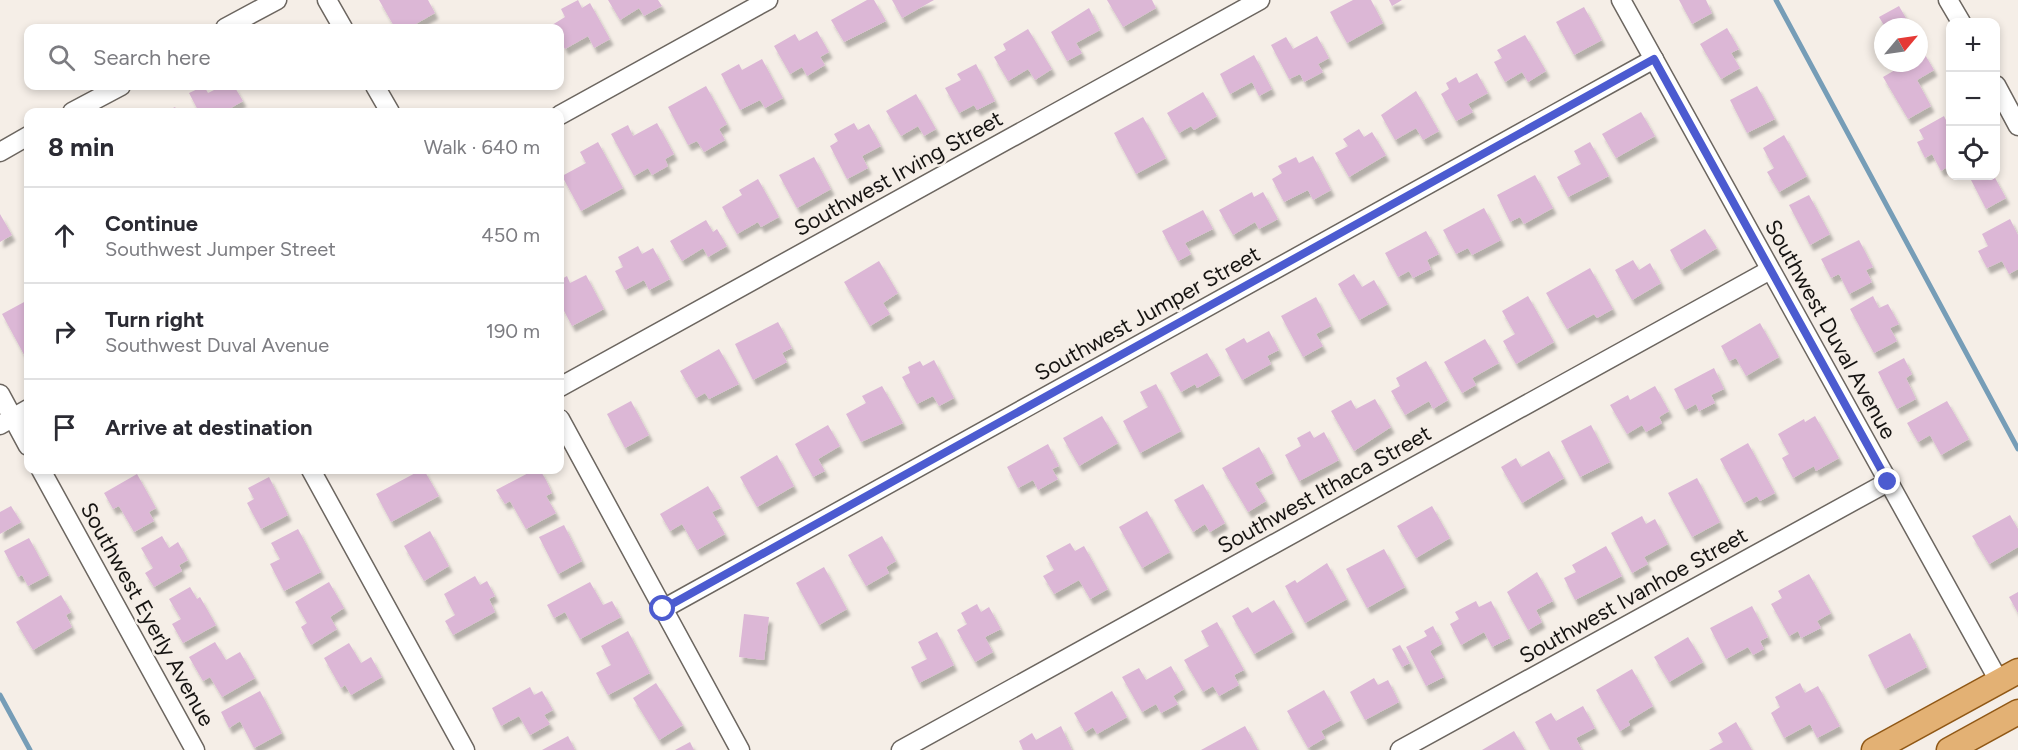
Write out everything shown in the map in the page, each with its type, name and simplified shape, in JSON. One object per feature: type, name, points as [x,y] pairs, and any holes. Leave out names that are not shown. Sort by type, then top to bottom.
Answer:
[{"type":"main road","points":[[1874,750],[2009,676]]},
{"type":"main road","points":[[1949,750],[2018,712]]},
{"type":"street","points":[[232,24],[277,0]]},
{"type":"street","points":[[327,0],[341,24]]},
{"type":"street","points":[[564,114],[768,0]]},
{"type":"street","name":"Southwest Irving Street","points":[[564,385],[1260,0]]},
{"type":"street","name":"Southwest Duval Avenue","points":[[1621,0],[1888,482],[2009,676]]},
{"type":"street","points":[[1948,0],[1959,18]]},
{"type":"street","name":"Southwest Jumper Street","points":[[663,609],[1654,59]]},
{"type":"street","points":[[80,108],[113,90]]},
{"type":"street","points":[[377,90],[388,108]]},
{"type":"street","points":[[2000,94],[2018,126]]},
{"type":"street","points":[[0,152],[24,138]]},
{"type":"street","name":"Southwest Ithaca Street","points":[[901,750],[1770,270]]},
{"type":"street","points":[[0,394],[24,438]]},
{"type":"street","points":[[564,426],[740,750]]},
{"type":"street","name":"Southwest Eyerly Avenue","points":[[43,474],[195,750]]},
{"type":"street","points":[[313,474],[465,750]]},
{"type":"street","name":"Southwest Ivanhoe Street","points":[[1400,750],[1888,482]]},
{"type":"building","points":[[379,0],[428,0],[435,13],[416,24],[393,24]]},
{"type":"building","points":[[578,0],[582,8],[590,3],[610,39],[594,48],[588,36],[565,49],[564,24],[554,24],[565,17],[561,9]]},
{"type":"building","points":[[608,0],[658,0],[662,6],[644,16],[639,8],[620,20]]},
{"type":"building","points":[[867,0],[874,0],[886,21],[844,42],[831,20]]},
{"type":"building","points":[[892,0],[934,0],[902,18]]},
{"type":"building","points":[[1107,0],[1152,0],[1156,8],[1123,27]]},
{"type":"building","points":[[1353,0],[1371,0],[1383,23],[1347,43],[1330,12]]},
{"type":"building","points":[[1389,0],[1402,0],[1392,6]]},
{"type":"building","points":[[1679,0],[1706,0],[1712,13],[1692,24]]},
{"type":"building","points":[[1899,6],[1906,18],[1880,18]]},
{"type":"building","points":[[1584,7],[1602,40],[1574,55],[1556,22]]},
{"type":"building","points":[[1089,8],[1100,30],[1076,43],[1082,53],[1067,61],[1051,32]]},
{"type":"building","points":[[1727,28],[1739,49],[1731,53],[1740,68],[1721,79],[1700,44]]},
{"type":"building","points":[[1028,29],[1052,69],[1035,80],[1028,69],[1008,81],[994,57],[1006,50],[1003,44]]},
{"type":"building","points":[[817,31],[829,52],[820,57],[825,65],[807,76],[802,67],[790,74],[774,46],[795,34],[799,41]]},
{"type":"building","points":[[1525,35],[1546,71],[1528,82],[1522,72],[1505,82],[1494,62],[1502,58],[1497,50]]},
{"type":"building","points":[[1317,36],[1329,58],[1318,64],[1323,72],[1304,82],[1300,74],[1289,79],[1271,45],[1286,37],[1293,49]]},
{"type":"building","points":[[1254,55],[1272,89],[1259,96],[1252,82],[1230,94],[1220,74]]},
{"type":"building","points":[[762,59],[783,98],[765,108],[760,100],[740,110],[721,74],[739,64],[742,70]]},
{"type":"building","points":[[1928,60],[1934,70],[1917,80],[1931,106],[1908,119],[1883,77],[1892,72],[1928,72]]},
{"type":"building","points":[[976,64],[995,101],[977,110],[974,105],[959,113],[945,88],[961,80],[957,74]]},
{"type":"building","points":[[1477,73],[1488,93],[1468,104],[1473,112],[1456,121],[1441,94],[1449,89],[1446,83],[1456,77],[1459,83]]},
{"type":"building","points":[[706,86],[727,124],[719,129],[725,140],[704,152],[697,141],[688,145],[668,107]]},
{"type":"building","points":[[1757,86],[1775,119],[1747,133],[1730,100]]},
{"type":"building","points":[[195,90],[206,90],[208,93],[214,90],[236,90],[243,101],[231,108],[197,108],[189,93]]},
{"type":"building","points":[[1416,91],[1439,131],[1423,140],[1416,128],[1395,140],[1381,115]]},
{"type":"building","points":[[1203,92],[1217,116],[1194,130],[1191,126],[1179,133],[1167,113]]},
{"type":"building","points":[[916,94],[936,129],[924,136],[918,126],[901,136],[886,111]]},
{"type":"building","points":[[1641,112],[1655,136],[1616,158],[1602,134]]},
{"type":"building","points":[[1944,116],[1946,120],[1946,168],[1941,171],[1932,154],[1925,158],[1917,142],[1924,139],[1919,130]]},
{"type":"building","points":[[1143,117],[1166,158],[1136,174],[1114,133]]},
{"type":"building","points":[[657,123],[674,154],[665,159],[668,166],[652,175],[648,168],[634,176],[611,134],[628,125],[633,136]]},
{"type":"building","points":[[854,123],[858,130],[869,124],[881,146],[862,156],[868,168],[847,179],[830,146],[838,141],[834,134]]},
{"type":"building","points":[[1359,129],[1364,137],[1372,132],[1386,155],[1349,177],[1335,153],[1348,146],[1343,139]]},
{"type":"building","points":[[1784,135],[1807,176],[1779,192],[1767,172],[1774,168],[1763,148]]},
{"type":"building","points":[[598,142],[623,188],[581,211],[564,180],[564,175],[586,163],[580,152]]},
{"type":"building","points":[[1590,142],[1609,176],[1568,197],[1557,177],[1581,164],[1574,151]]},
{"type":"building","points":[[1313,156],[1331,190],[1313,200],[1308,190],[1284,202],[1272,179],[1282,173],[1278,166],[1296,157],[1299,163]]},
{"type":"building","points":[[814,157],[831,189],[797,208],[779,175]]},
{"type":"building","points":[[1535,175],[1553,208],[1524,224],[1520,217],[1510,222],[1497,195]]},
{"type":"building","points":[[758,179],[779,217],[761,227],[758,222],[737,234],[722,207],[742,195],[739,190]]},
{"type":"building","points":[[1971,180],[1996,180],[2006,198],[1986,209]]},
{"type":"building","points":[[1252,192],[1254,197],[1263,192],[1278,219],[1259,229],[1255,222],[1233,235],[1219,210]]},
{"type":"building","points":[[1809,195],[1830,234],[1810,245],[1789,205]]},
{"type":"building","points":[[1484,208],[1501,240],[1472,255],[1468,248],[1456,254],[1443,230]]},
{"type":"building","points":[[1203,210],[1213,229],[1185,243],[1191,254],[1178,261],[1162,231]]},
{"type":"building","points":[[0,214],[12,235],[0,242]]},
{"type":"building","points":[[2010,219],[2018,235],[2018,269],[2009,274],[2002,261],[1987,268],[1978,251],[1988,246],[1982,234]]},
{"type":"building","points":[[706,220],[713,232],[717,229],[727,246],[708,257],[703,248],[682,261],[670,241]]},
{"type":"building","points":[[1705,229],[1717,248],[1681,270],[1670,250]]},
{"type":"building","points":[[1426,231],[1439,254],[1427,260],[1431,269],[1413,278],[1409,271],[1398,277],[1385,253]]},
{"type":"building","points":[[1859,240],[1873,267],[1866,270],[1872,282],[1849,294],[1839,274],[1831,278],[1821,259]]},
{"type":"building","points":[[638,246],[642,254],[653,248],[670,279],[649,290],[644,280],[625,290],[615,271],[623,267],[618,257]]},
{"type":"building","points":[[1633,260],[1639,270],[1650,263],[1661,283],[1632,300],[1615,270]]},
{"type":"building","points":[[879,261],[898,293],[883,303],[890,314],[870,326],[844,282]]},
{"type":"building","points":[[1590,268],[1613,309],[1597,318],[1594,314],[1567,329],[1546,293]]},
{"type":"building","points":[[1354,274],[1362,287],[1374,280],[1388,304],[1359,320],[1338,284]]},
{"type":"building","points":[[586,275],[604,309],[572,326],[564,311],[564,278],[567,276],[570,283]]},
{"type":"building","points":[[1528,296],[1554,342],[1516,364],[1503,341],[1515,334],[1502,311]]},
{"type":"building","points":[[1873,296],[1879,308],[1888,304],[1899,324],[1890,328],[1897,341],[1874,353],[1850,309]]},
{"type":"building","points":[[1316,297],[1331,326],[1316,334],[1323,346],[1303,357],[1281,316]]},
{"type":"building","points":[[24,302],[24,355],[2,314]]},
{"type":"building","points":[[778,322],[792,348],[782,353],[787,362],[753,380],[735,344]]},
{"type":"building","points":[[1760,323],[1779,357],[1746,376],[1736,358],[1729,361],[1721,346]]},
{"type":"building","points":[[1269,331],[1279,350],[1267,356],[1271,364],[1242,380],[1225,349],[1244,338],[1247,343]]},
{"type":"building","points":[[1485,339],[1499,363],[1472,378],[1476,385],[1462,393],[1444,362]]},
{"type":"building","points":[[719,349],[739,384],[709,399],[705,393],[696,398],[680,371]]},
{"type":"building","points":[[1207,353],[1220,375],[1197,388],[1195,384],[1181,392],[1170,373]]},
{"type":"building","points":[[1904,358],[1912,374],[1906,378],[1916,399],[1897,409],[1878,372]]},
{"type":"building","points":[[934,360],[954,398],[939,406],[933,396],[917,404],[902,377],[910,373],[908,367],[920,361],[923,366]]},
{"type":"building","points":[[1426,361],[1448,400],[1433,409],[1429,401],[1405,415],[1391,391],[1400,386],[1396,378]]},
{"type":"building","points":[[1714,368],[1724,389],[1711,395],[1715,403],[1699,411],[1696,404],[1685,410],[1674,389]]},
{"type":"building","points":[[1156,384],[1181,431],[1140,453],[1123,421],[1148,407],[1140,392]]},
{"type":"building","points":[[882,386],[903,423],[861,442],[846,414],[866,403],[862,396]]},
{"type":"building","points":[[1655,386],[1669,411],[1659,417],[1662,423],[1646,432],[1642,425],[1627,434],[1610,405],[1628,395],[1630,400]]},
{"type":"building","points":[[1375,399],[1391,427],[1354,451],[1331,411],[1351,400],[1356,409]]},
{"type":"building","points":[[631,401],[649,435],[625,448],[607,414]]},
{"type":"building","points":[[1947,401],[1969,439],[1941,455],[1930,435],[1918,442],[1907,423]]},
{"type":"building","points":[[1102,416],[1118,443],[1079,466],[1063,438]]},
{"type":"building","points":[[1815,416],[1839,458],[1816,471],[1814,466],[1793,478],[1782,458],[1789,454],[1778,434],[1804,419],[1805,422]]},
{"type":"building","points":[[828,425],[840,446],[818,459],[825,471],[813,477],[795,444]]},
{"type":"building","points":[[1591,425],[1610,462],[1580,477],[1561,441]]},
{"type":"building","points":[[1310,431],[1314,438],[1324,432],[1339,460],[1299,481],[1285,455],[1301,446],[1297,438]]},
{"type":"building","points":[[1748,443],[1775,493],[1760,501],[1757,496],[1744,503],[1720,459]]},
{"type":"building","points":[[1048,444],[1059,466],[1052,469],[1058,479],[1038,490],[1033,480],[1018,488],[1007,467]]},
{"type":"building","points":[[1259,447],[1273,473],[1255,483],[1266,501],[1248,512],[1222,468]]},
{"type":"building","points":[[1549,451],[1564,478],[1522,503],[1501,467],[1516,458],[1521,467]]},
{"type":"building","points":[[777,455],[794,486],[757,507],[740,477]]},
{"type":"building","points":[[137,474],[156,508],[149,512],[154,521],[134,532],[119,506],[113,509],[104,493]]},
{"type":"building","points":[[414,474],[426,474],[439,496],[391,522],[376,494]]},
{"type":"building","points":[[526,474],[542,474],[552,493],[546,496],[556,513],[526,529],[510,501],[505,504],[496,490]]},
{"type":"building","points":[[269,477],[288,515],[261,529],[247,503],[254,499],[248,488]]},
{"type":"building","points":[[1697,478],[1720,522],[1692,537],[1668,493]]},
{"type":"building","points":[[1203,484],[1225,523],[1210,532],[1205,524],[1193,532],[1174,500]]},
{"type":"building","points":[[708,486],[721,508],[712,512],[725,534],[697,550],[682,524],[670,531],[660,514]]},
{"type":"building","points":[[11,506],[21,522],[0,534],[0,512]]},
{"type":"building","points":[[1432,506],[1450,538],[1416,558],[1397,526]]},
{"type":"building","points":[[1147,511],[1170,552],[1142,568],[1119,527]]},
{"type":"building","points":[[2010,515],[2018,529],[2018,547],[1989,564],[1972,536]]},
{"type":"building","points":[[1642,516],[1646,524],[1655,519],[1668,544],[1644,557],[1648,564],[1632,573],[1611,533]]},
{"type":"building","points":[[564,525],[582,561],[558,574],[539,537]]},
{"type":"building","points":[[298,529],[321,572],[284,591],[270,564],[280,559],[271,543]]},
{"type":"building","points":[[430,531],[449,566],[424,581],[404,546]]},
{"type":"building","points":[[162,536],[169,548],[178,542],[188,560],[179,565],[182,571],[154,587],[145,573],[153,568],[141,548]]},
{"type":"building","points":[[882,536],[896,561],[886,567],[889,573],[866,586],[848,555]]},
{"type":"building","points":[[29,538],[49,575],[28,586],[22,575],[18,577],[4,551]]},
{"type":"building","points":[[1070,543],[1075,551],[1084,546],[1108,589],[1090,599],[1079,580],[1054,594],[1043,576],[1054,570],[1046,556]]},
{"type":"building","points":[[1606,546],[1622,576],[1575,600],[1564,578],[1576,572],[1572,565]]},
{"type":"building","points":[[1384,549],[1405,587],[1367,608],[1346,569]]},
{"type":"building","points":[[1327,563],[1347,599],[1305,623],[1285,586],[1295,580],[1297,583]]},
{"type":"building","points":[[824,567],[847,609],[819,625],[796,583]]},
{"type":"building","points":[[1537,572],[1553,601],[1536,610],[1542,622],[1528,630],[1507,592]]},
{"type":"building","points":[[1809,574],[1831,613],[1817,621],[1821,628],[1801,638],[1798,631],[1789,636],[1771,604],[1782,598],[1778,591]]},
{"type":"building","points":[[475,576],[480,585],[487,581],[495,596],[489,599],[495,612],[453,635],[445,621],[455,615],[444,594]]},
{"type":"building","points":[[329,582],[344,608],[330,617],[337,629],[311,645],[301,627],[307,623],[295,602]]},
{"type":"building","points":[[590,582],[603,605],[612,601],[621,617],[580,639],[565,612],[554,618],[547,605]]},
{"type":"building","points":[[190,587],[197,599],[200,597],[216,625],[183,643],[172,624],[181,619],[169,599]]},
{"type":"building","points":[[2018,592],[2018,613],[2009,597]]},
{"type":"building","points":[[61,595],[71,612],[66,615],[72,627],[33,650],[16,622]]},
{"type":"building","points":[[1274,600],[1293,632],[1254,654],[1232,616],[1248,607],[1252,613]]},
{"type":"building","points":[[1476,601],[1479,607],[1491,601],[1510,638],[1492,647],[1484,632],[1461,645],[1450,624],[1459,619],[1455,612]]},
{"type":"building","points":[[977,604],[981,612],[989,607],[1001,629],[985,637],[993,652],[975,662],[957,630],[967,624],[961,613]]},
{"type":"building","points":[[1752,606],[1768,637],[1760,641],[1764,649],[1753,655],[1748,647],[1726,659],[1710,628]]},
{"type":"building","points":[[744,614],[769,617],[764,660],[739,657]]},
{"type":"building","points":[[1217,622],[1244,670],[1234,675],[1239,685],[1219,696],[1213,686],[1203,692],[1184,660],[1209,646],[1201,631]]},
{"type":"building","points":[[1433,626],[1442,644],[1430,651],[1444,677],[1426,686],[1406,647],[1427,636],[1424,631]]},
{"type":"building","points":[[628,631],[650,673],[608,695],[596,673],[611,665],[601,646]]},
{"type":"building","points":[[937,632],[954,665],[919,683],[911,667],[927,659],[918,642]]},
{"type":"building","points":[[1910,633],[1927,667],[1885,689],[1868,655]]},
{"type":"building","points":[[1688,637],[1703,662],[1669,682],[1654,657]]},
{"type":"building","points":[[215,642],[226,660],[240,652],[255,678],[222,697],[210,677],[203,681],[189,657]]},
{"type":"building","points":[[349,643],[361,663],[371,657],[382,677],[351,695],[345,685],[341,688],[324,658]]},
{"type":"building","points":[[1400,645],[1410,663],[1402,667],[1392,649]]},
{"type":"building","points":[[1171,666],[1184,689],[1173,696],[1178,704],[1161,713],[1156,704],[1142,712],[1122,677],[1139,668],[1146,680]]},
{"type":"building","points":[[1632,669],[1653,706],[1628,721],[1630,725],[1620,731],[1596,690]]},
{"type":"building","points":[[1374,678],[1378,685],[1388,680],[1399,702],[1365,720],[1350,692]]},
{"type":"building","points":[[656,683],[683,725],[659,740],[633,698]]},
{"type":"building","points":[[1800,683],[1805,693],[1818,686],[1840,726],[1817,738],[1810,724],[1784,738],[1771,713],[1780,707],[1775,697]]},
{"type":"building","points":[[530,687],[534,695],[542,691],[553,710],[544,715],[550,724],[530,735],[519,716],[501,726],[492,708]]},
{"type":"building","points":[[1324,690],[1341,720],[1321,731],[1325,738],[1308,748],[1287,711]]},
{"type":"building","points":[[260,691],[282,733],[254,748],[240,721],[229,728],[221,712]]},
{"type":"building","points":[[1112,691],[1127,717],[1097,734],[1093,727],[1085,732],[1074,713]]},
{"type":"building","points":[[1583,706],[1595,728],[1576,738],[1582,750],[1550,750],[1535,722],[1551,713],[1556,721]]},
{"type":"building","points":[[1736,722],[1752,750],[1709,750],[1723,742],[1718,733]]},
{"type":"building","points":[[1061,726],[1072,750],[1023,750],[1019,741],[1032,733],[1036,740]]},
{"type":"building","points":[[1245,726],[1258,750],[1201,750]]},
{"type":"building","points":[[1514,731],[1525,750],[1482,750]]},
{"type":"building","points":[[568,736],[575,750],[542,750]]},
{"type":"building","points":[[690,742],[694,750],[675,750]]},
{"type":"waterway","points":[[1776,0],[2018,449]]},
{"type":"waterway","points":[[0,695],[30,750]]},
{"type":"route","points":[[663,609],[1654,59],[1888,482]]}]
